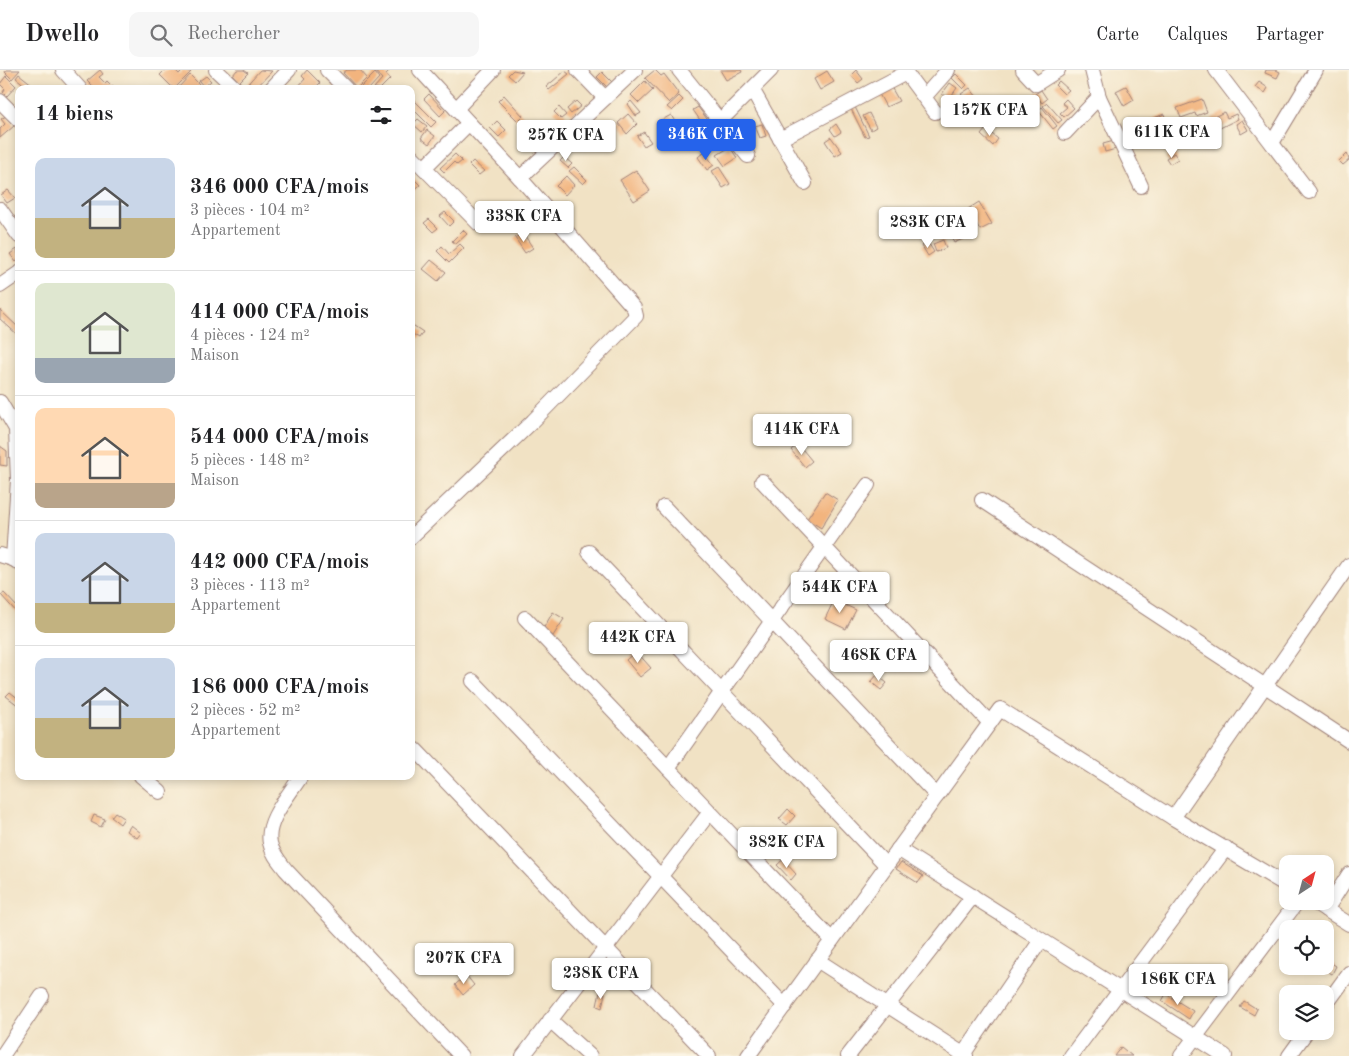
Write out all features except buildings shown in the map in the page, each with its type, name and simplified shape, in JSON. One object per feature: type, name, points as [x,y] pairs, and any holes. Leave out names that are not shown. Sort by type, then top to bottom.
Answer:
[{"type":"street","points":[[63,70],[76,85]]},
{"type":"street","points":[[216,70],[232,85]]},
{"type":"street","points":[[275,85],[289,70]]},
{"type":"street","points":[[327,70],[342,85]]},
{"type":"street","points":[[415,533],[533,421],[636,316],[634,308],[520,178],[420,70]]},
{"type":"street","points":[[456,110],[493,70]]},
{"type":"street","points":[[578,70],[605,98]]},
{"type":"street","points":[[520,178],[635,70]]},
{"type":"street","points":[[679,70],[748,156]]},
{"type":"street","points":[[720,121],[771,70]]},
{"type":"street","points":[[925,96],[948,70]]},
{"type":"street","points":[[1023,70],[1036,84],[1058,70]]},
{"type":"street","points":[[1092,70],[1099,97],[1141,186]]},
{"type":"street","points":[[1216,70],[1309,192]]},
{"type":"street","points":[[1272,143],[1316,70]]},
{"type":"street","points":[[780,139],[906,73],[925,96],[935,112]]},
{"type":"street","points":[[752,89],[805,183]]},
{"type":"street","points":[[1065,134],[1099,97]]},
{"type":"street","points":[[0,101],[15,116]]},
{"type":"street","points":[[424,168],[469,123]]},
{"type":"street","points":[[415,159],[479,224]]},
{"type":"street","points":[[0,209],[15,230]]},
{"type":"street","points":[[0,286],[15,276]]},
{"type":"street","points":[[0,402],[15,427]]},
{"type":"street","points":[[762,481],[990,723]]},
{"type":"street","points":[[668,768],[868,485]]},
{"type":"street","points":[[982,500],[1349,742]]},
{"type":"street","points":[[664,507],[937,796]]},
{"type":"street","points":[[11,559],[15,514]]},
{"type":"street","points":[[589,552],[886,865]]},
{"type":"street","points":[[1173,818],[1349,565]]},
{"type":"street","points":[[524,618],[832,940]]},
{"type":"street","points":[[473,681],[785,1006]]},
{"type":"street","points":[[748,1056],[1000,708],[1173,818],[1279,880]]},
{"type":"street","points":[[416,750],[710,1056]]},
{"type":"street","points":[[146,780],[160,792]]},
{"type":"street","points":[[299,780],[272,824],[269,841],[273,853],[286,870],[462,1056]]},
{"type":"street","points":[[523,1056],[710,812]]},
{"type":"street","points":[[1071,1056],[1226,848]]},
{"type":"street","points":[[898,849],[1225,1056]]},
{"type":"street","points":[[1334,897],[1349,874]]},
{"type":"street","points":[[848,1056],[973,896]]},
{"type":"street","points":[[1181,1056],[1291,910]]},
{"type":"street","points":[[1326,910],[1349,924]]},
{"type":"street","points":[[817,960],[963,1055],[1041,940]]},
{"type":"street","points":[[1334,994],[1349,973]]},
{"type":"street","points":[[2,1056],[42,996]]},
{"type":"street","points":[[550,1020],[590,1056]]},
{"type":"street","points":[[1289,1056],[1301,1040]]}]
